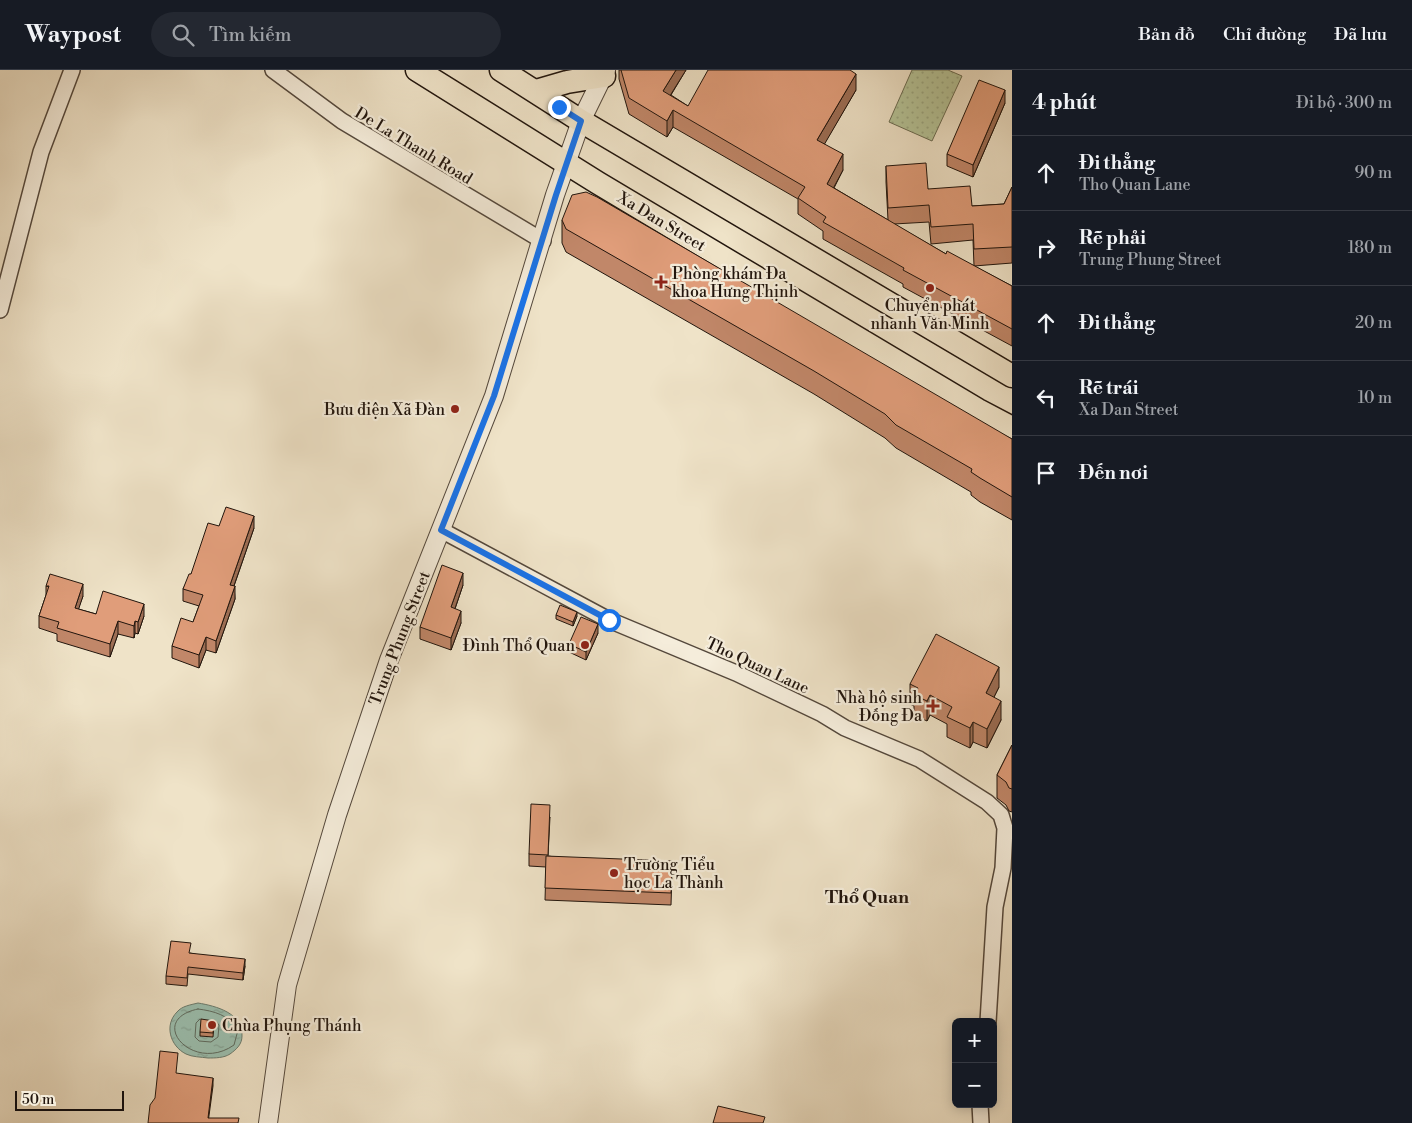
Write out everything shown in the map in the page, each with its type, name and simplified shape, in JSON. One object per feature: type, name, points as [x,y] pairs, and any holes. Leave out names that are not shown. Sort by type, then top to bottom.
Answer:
[{"type":"main road","name":"Xa Dan Street","points":[[417,70],[567,163],[978,410],[1012,428]]},
{"type":"main road","points":[[501,70],[581,121],[1012,376]]},
{"type":"main road","points":[[536,91],[605,73]]},
{"type":"street","points":[[0,310],[42,152],[72,70]]},
{"type":"street","name":"De La Thanh Road","points":[[273,70],[342,121],[542,241]]},
{"type":"street","name":"Trung Phung Street","points":[[268,1123],[288,985],[319,876],[389,660],[494,396],[581,121],[605,73]]},
{"type":"street","name":"Tho Quan Lane","points":[[441,530],[609,620],[736,673],[822,714],[845,728],[918,759],[994,808],[1005,821],[1005,828],[1003,868],[995,907],[988,1018]]},
{"type":"street","points":[[980,1108],[981,1123]]},
{"type":"shaded area","points":[[912,70],[948,70],[962,76],[932,141],[889,122]]},
{"type":"water","points":[[198,1003],[213,1006],[227,1012],[238,1022],[241,1028],[242,1039],[239,1046],[230,1054],[214,1058],[191,1056],[176,1046],[170,1029],[173,1017],[181,1008]]},
{"type":"building","points":[[621,70],[676,70],[663,91],[688,106],[708,70],[850,70],[856,74],[817,140],[843,154],[827,184],[946,254],[947,251],[1012,286],[1012,329],[903,270],[904,268],[823,222],[826,217],[798,198],[805,187],[673,110],[667,121],[629,98]]},
{"type":"building","points":[[979,80],[1005,90],[973,165],[947,154]]},
{"type":"building","points":[[926,163],[928,189],[970,186],[972,206],[1004,204],[1012,187],[1012,247],[974,249],[973,224],[931,227],[929,205],[888,208],[886,166]]},
{"type":"building","points":[[586,192],[1012,439],[1012,497],[971,472],[972,469],[896,425],[885,414],[814,371],[566,229],[562,220],[572,195]]},
{"type":"building","points":[[226,507],[254,516],[230,585],[235,586],[216,641],[206,637],[199,655],[172,646],[181,618],[193,622],[203,595],[183,589],[189,574],[191,574],[208,523],[219,526]]},
{"type":"building","points":[[442,565],[463,573],[451,607],[461,611],[451,638],[420,627]]},
{"type":"building","points":[[50,574],[83,584],[75,608],[96,614],[103,591],[144,604],[138,622],[135,621],[134,626],[118,621],[110,644],[57,628],[59,622],[39,616],[49,586],[46,586]]},
{"type":"building","points":[[560,605],[577,612],[573,622],[556,615]]},
{"type":"building","points":[[581,617],[598,624],[586,652],[569,644]]},
{"type":"building","points":[[936,634],[999,667],[986,693],[1001,701],[987,729],[973,722],[970,728],[947,717],[952,707],[930,695],[927,701],[914,695],[918,688],[910,684]]},
{"type":"building","points":[[1012,745],[1012,789],[997,775]]},
{"type":"building","points":[[531,804],[550,805],[548,855],[529,854]]},
{"type":"building","points":[[546,856],[672,861],[671,893],[545,888]]},
{"type":"building","points":[[171,941],[191,943],[189,953],[245,959],[243,973],[188,967],[187,978],[166,976]]},
{"type":"building","points":[[201,1019],[214,1021],[213,1033],[200,1032]]},
{"type":"building","points":[[160,1051],[178,1053],[176,1073],[213,1078],[208,1118],[239,1118],[238,1123],[148,1123],[150,1105],[155,1098]]},
{"type":"building","points":[[718,1106],[765,1117],[763,1123],[713,1123]]},
{"type":"place","name":"Phòng khám Đa khoa Hưng Thịnh","points":[[661,282]]},
{"type":"place","name":"Chuyển phát nhanh Văn Minh","points":[[930,288]]},
{"type":"place","name":"Bưu điện Xã Đàn","points":[[455,409]]},
{"type":"place","name":"Đình Thổ Quan","points":[[585,645]]},
{"type":"place","name":"Nhà hộ sinh Đống Đa","points":[[933,706]]},
{"type":"place","name":"Trường Tiểu học La Thành","points":[[614,873]]},
{"type":"place","name":"Chùa Phụng Thánh","points":[[212,1025]]},
{"type":"district","name":"Thổ Quan","points":[[867,897]]},
{"type":"route","points":[[559,107],[581,121],[556,195],[494,396],[441,530],[609,620]]}]
